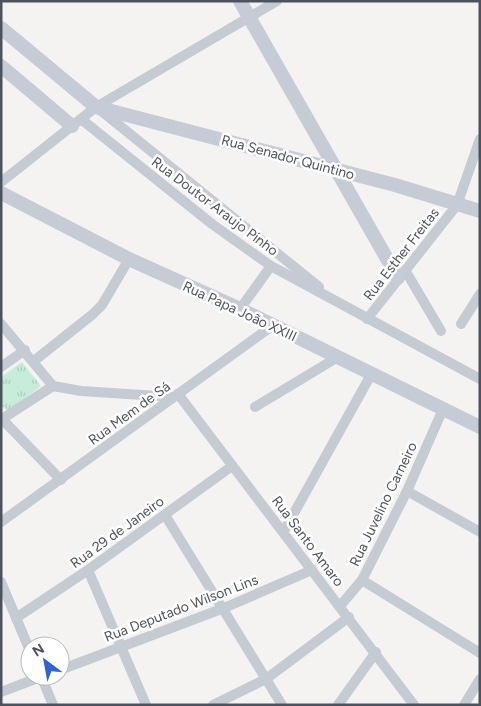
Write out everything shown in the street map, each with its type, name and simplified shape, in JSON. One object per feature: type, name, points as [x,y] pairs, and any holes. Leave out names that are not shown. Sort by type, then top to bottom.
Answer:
[{"type":"street","points":[[240,1],[336,171],[441,331]]},
{"type":"street","points":[[1,182],[96,107],[276,1]]},
{"type":"street","points":[[1,28],[96,107]]},
{"type":"street","points":[[1,66],[76,123]]},
{"type":"street","name":"Rua Senador Quintino","points":[[96,107],[395,185],[480,211]]},
{"type":"street","name":"Rua Doutor Araujo Pinho","points":[[96,107],[340,304]]},
{"type":"street","name":"Rua Doutor Araujo Pinho","points":[[76,123],[271,266],[480,379]]},
{"type":"street","name":"Rua Esther Freitas","points":[[367,319],[457,205],[480,140]]},
{"type":"street","name":"Rua Papa João XXIII","points":[[1,193],[129,259],[240,309],[480,427]]},
{"type":"street","points":[[34,361],[102,305],[129,259]]},
{"type":"street","points":[[240,309],[271,266]]},
{"type":"street","points":[[461,324],[480,294]]},
{"type":"street","points":[[1,324],[25,350],[53,386],[80,391],[175,396]]},
{"type":"street","name":"Rua Mem de Sá","points":[[1,522],[272,326]]},
{"type":"street","points":[[1,367],[25,350]]},
{"type":"street","points":[[255,407],[338,357]]},
{"type":"street","points":[[284,532],[372,373]]},
{"type":"street","points":[[53,386],[2,419],[61,480]]},
{"type":"street","name":"Rua Santo Amaro","points":[[175,396],[284,532],[414,705]]},
{"type":"street","name":"Rua Juvelino Carneiro","points":[[340,606],[362,580],[406,491],[443,409]]},
{"type":"street","name":"Rua 29 de Janeiro","points":[[16,618],[88,570],[232,466]]},
{"type":"street","points":[[406,491],[480,532]]},
{"type":"street","points":[[165,515],[282,705]]},
{"type":"street","points":[[88,570],[146,705]]},
{"type":"street","name":"Rua Deputado Wilson Lins","points":[[70,666],[224,608],[312,570]]},
{"type":"street","points":[[362,580],[480,653]]},
{"type":"street","points":[[1,582],[24,636]]},
{"type":"street","points":[[213,705],[266,678],[349,617]]},
{"type":"street","points":[[338,705],[376,652]]},
{"type":"street","points":[[464,705],[480,679]]},
{"type":"street","points":[[1,692],[20,684]]},
{"type":"street","points":[[45,686],[53,705]]},
{"type":"green space","points":[[22,362],[41,386],[8,411],[1,405],[1,377]]}]
